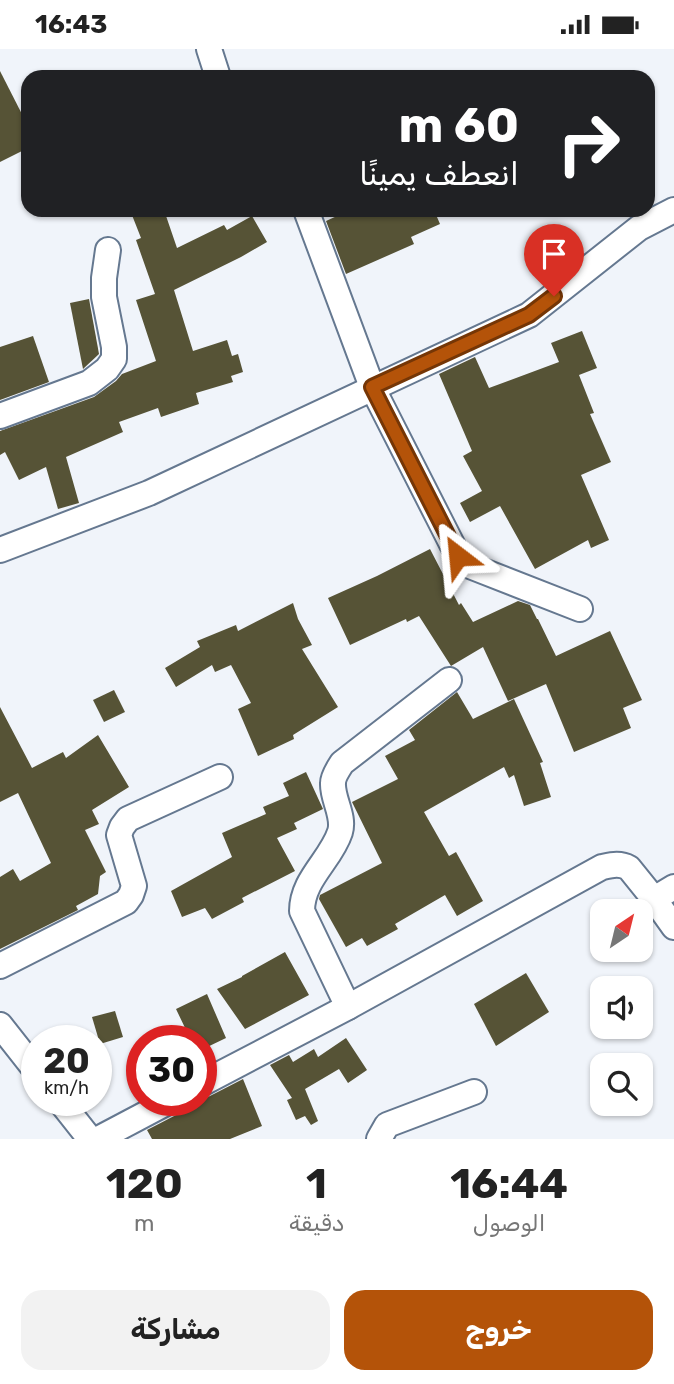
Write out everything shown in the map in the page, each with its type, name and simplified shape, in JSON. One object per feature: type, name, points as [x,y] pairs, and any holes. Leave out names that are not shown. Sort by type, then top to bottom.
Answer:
[{"type":"street","points":[[209,49],[216,70]]},
{"type":"street","points":[[0,550],[149,493],[529,315],[639,228],[674,210]]},
{"type":"street","points":[[309,217],[372,387],[458,556],[470,566],[580,609]]},
{"type":"street","points":[[0,416],[89,383],[107,369],[114,359],[104,297],[108,250]]},
{"type":"street","points":[[348,1007],[302,911],[306,887],[339,835],[342,824],[333,782],[342,763],[449,680]]},
{"type":"street","points":[[0,966],[126,902],[134,886],[119,835],[128,819],[220,777]]},
{"type":"street","points":[[217,1076],[602,867],[624,865],[664,893],[674,927]]},
{"type":"street","points":[[4,1037],[21,1055]]},
{"type":"street","points":[[379,1139],[387,1125],[474,1093]]},
{"type":"street","points":[[72,1116],[90,1139]]},
{"type":"street","points":[[98,1139],[142,1116]]},
{"type":"building","points":[[0,71],[21,112],[21,152],[0,162]]},
{"type":"building","points":[[133,217],[166,217],[177,248],[224,225],[227,230],[253,217],[267,242],[174,290],[193,351],[227,340],[232,356],[238,354],[243,372],[231,376],[233,382],[196,393],[199,404],[161,417],[158,408],[119,422],[123,432],[66,457],[79,503],[58,509],[46,467],[19,480],[5,452],[0,455],[0,431],[94,397],[122,374],[156,361],[136,300],[155,294],[136,240],[141,238]]},
{"type":"building","points":[[335,217],[437,217],[440,224],[411,237],[414,244],[346,274],[326,221]]},
{"type":"building","points":[[89,299],[99,354],[83,369],[70,303]]},
{"type":"building","points":[[582,331],[597,368],[579,375],[594,413],[590,414],[611,462],[581,475],[609,540],[591,548],[588,540],[535,569],[500,506],[470,522],[460,503],[482,491],[463,456],[472,451],[439,374],[475,357],[489,388],[559,362],[551,343]]},
{"type":"building","points":[[33,336],[49,382],[0,400],[0,347]]},
{"type":"building","points":[[430,549],[459,605],[461,603],[473,622],[518,601],[530,605],[556,656],[610,631],[642,700],[623,708],[631,728],[574,752],[546,684],[508,701],[483,647],[451,666],[419,616],[407,622],[406,619],[350,645],[328,598]]},
{"type":"building","points":[[293,603],[312,645],[302,649],[338,707],[293,735],[294,739],[258,756],[238,709],[251,703],[231,665],[215,672],[212,665],[176,687],[165,668],[200,647],[197,641],[236,625],[238,631]]},
{"type":"building","points":[[114,690],[125,712],[104,722],[93,700]]},
{"type":"building","points":[[457,692],[473,719],[514,699],[543,762],[540,763],[551,797],[524,806],[514,775],[509,778],[504,767],[424,812],[449,856],[456,852],[483,901],[457,916],[445,895],[395,924],[398,929],[367,946],[362,938],[346,947],[319,899],[320,895],[382,863],[352,802],[398,779],[385,756],[415,740],[409,730]]},
{"type":"building","points":[[0,707],[32,768],[63,752],[66,758],[98,735],[129,787],[92,810],[99,824],[85,830],[106,872],[100,876],[98,894],[76,906],[78,910],[0,949],[0,877],[13,869],[20,881],[51,863],[18,793],[0,802]]},
{"type":"building","points":[[306,772],[323,809],[294,823],[297,829],[277,838],[295,871],[242,898],[244,902],[212,919],[205,908],[182,917],[171,891],[232,857],[222,833],[266,814],[263,807],[289,796],[283,783]]},
{"type":"building","points":[[285,952],[309,995],[245,1029],[217,989]]},
{"type":"building","points":[[526,973],[549,1012],[496,1046],[474,1004]]},
{"type":"building","points":[[207,994],[226,1038],[217,1042],[217,1025],[184,1025],[176,1009]]},
{"type":"building","points":[[115,1011],[123,1037],[112,1040],[112,1025],[94,1025],[92,1017]]},
{"type":"building","points":[[346,1038],[367,1070],[348,1083],[339,1069],[305,1089],[318,1121],[311,1125],[305,1116],[296,1120],[287,1100],[292,1098],[270,1065],[289,1055],[293,1062],[314,1049],[318,1057]]},
{"type":"building","points":[[243,1079],[262,1126],[230,1139],[152,1139],[147,1130],[174,1116],[217,1116],[217,1092]]},
{"type":"route","points":[[458,556],[372,387],[529,315],[554,296]]}]
